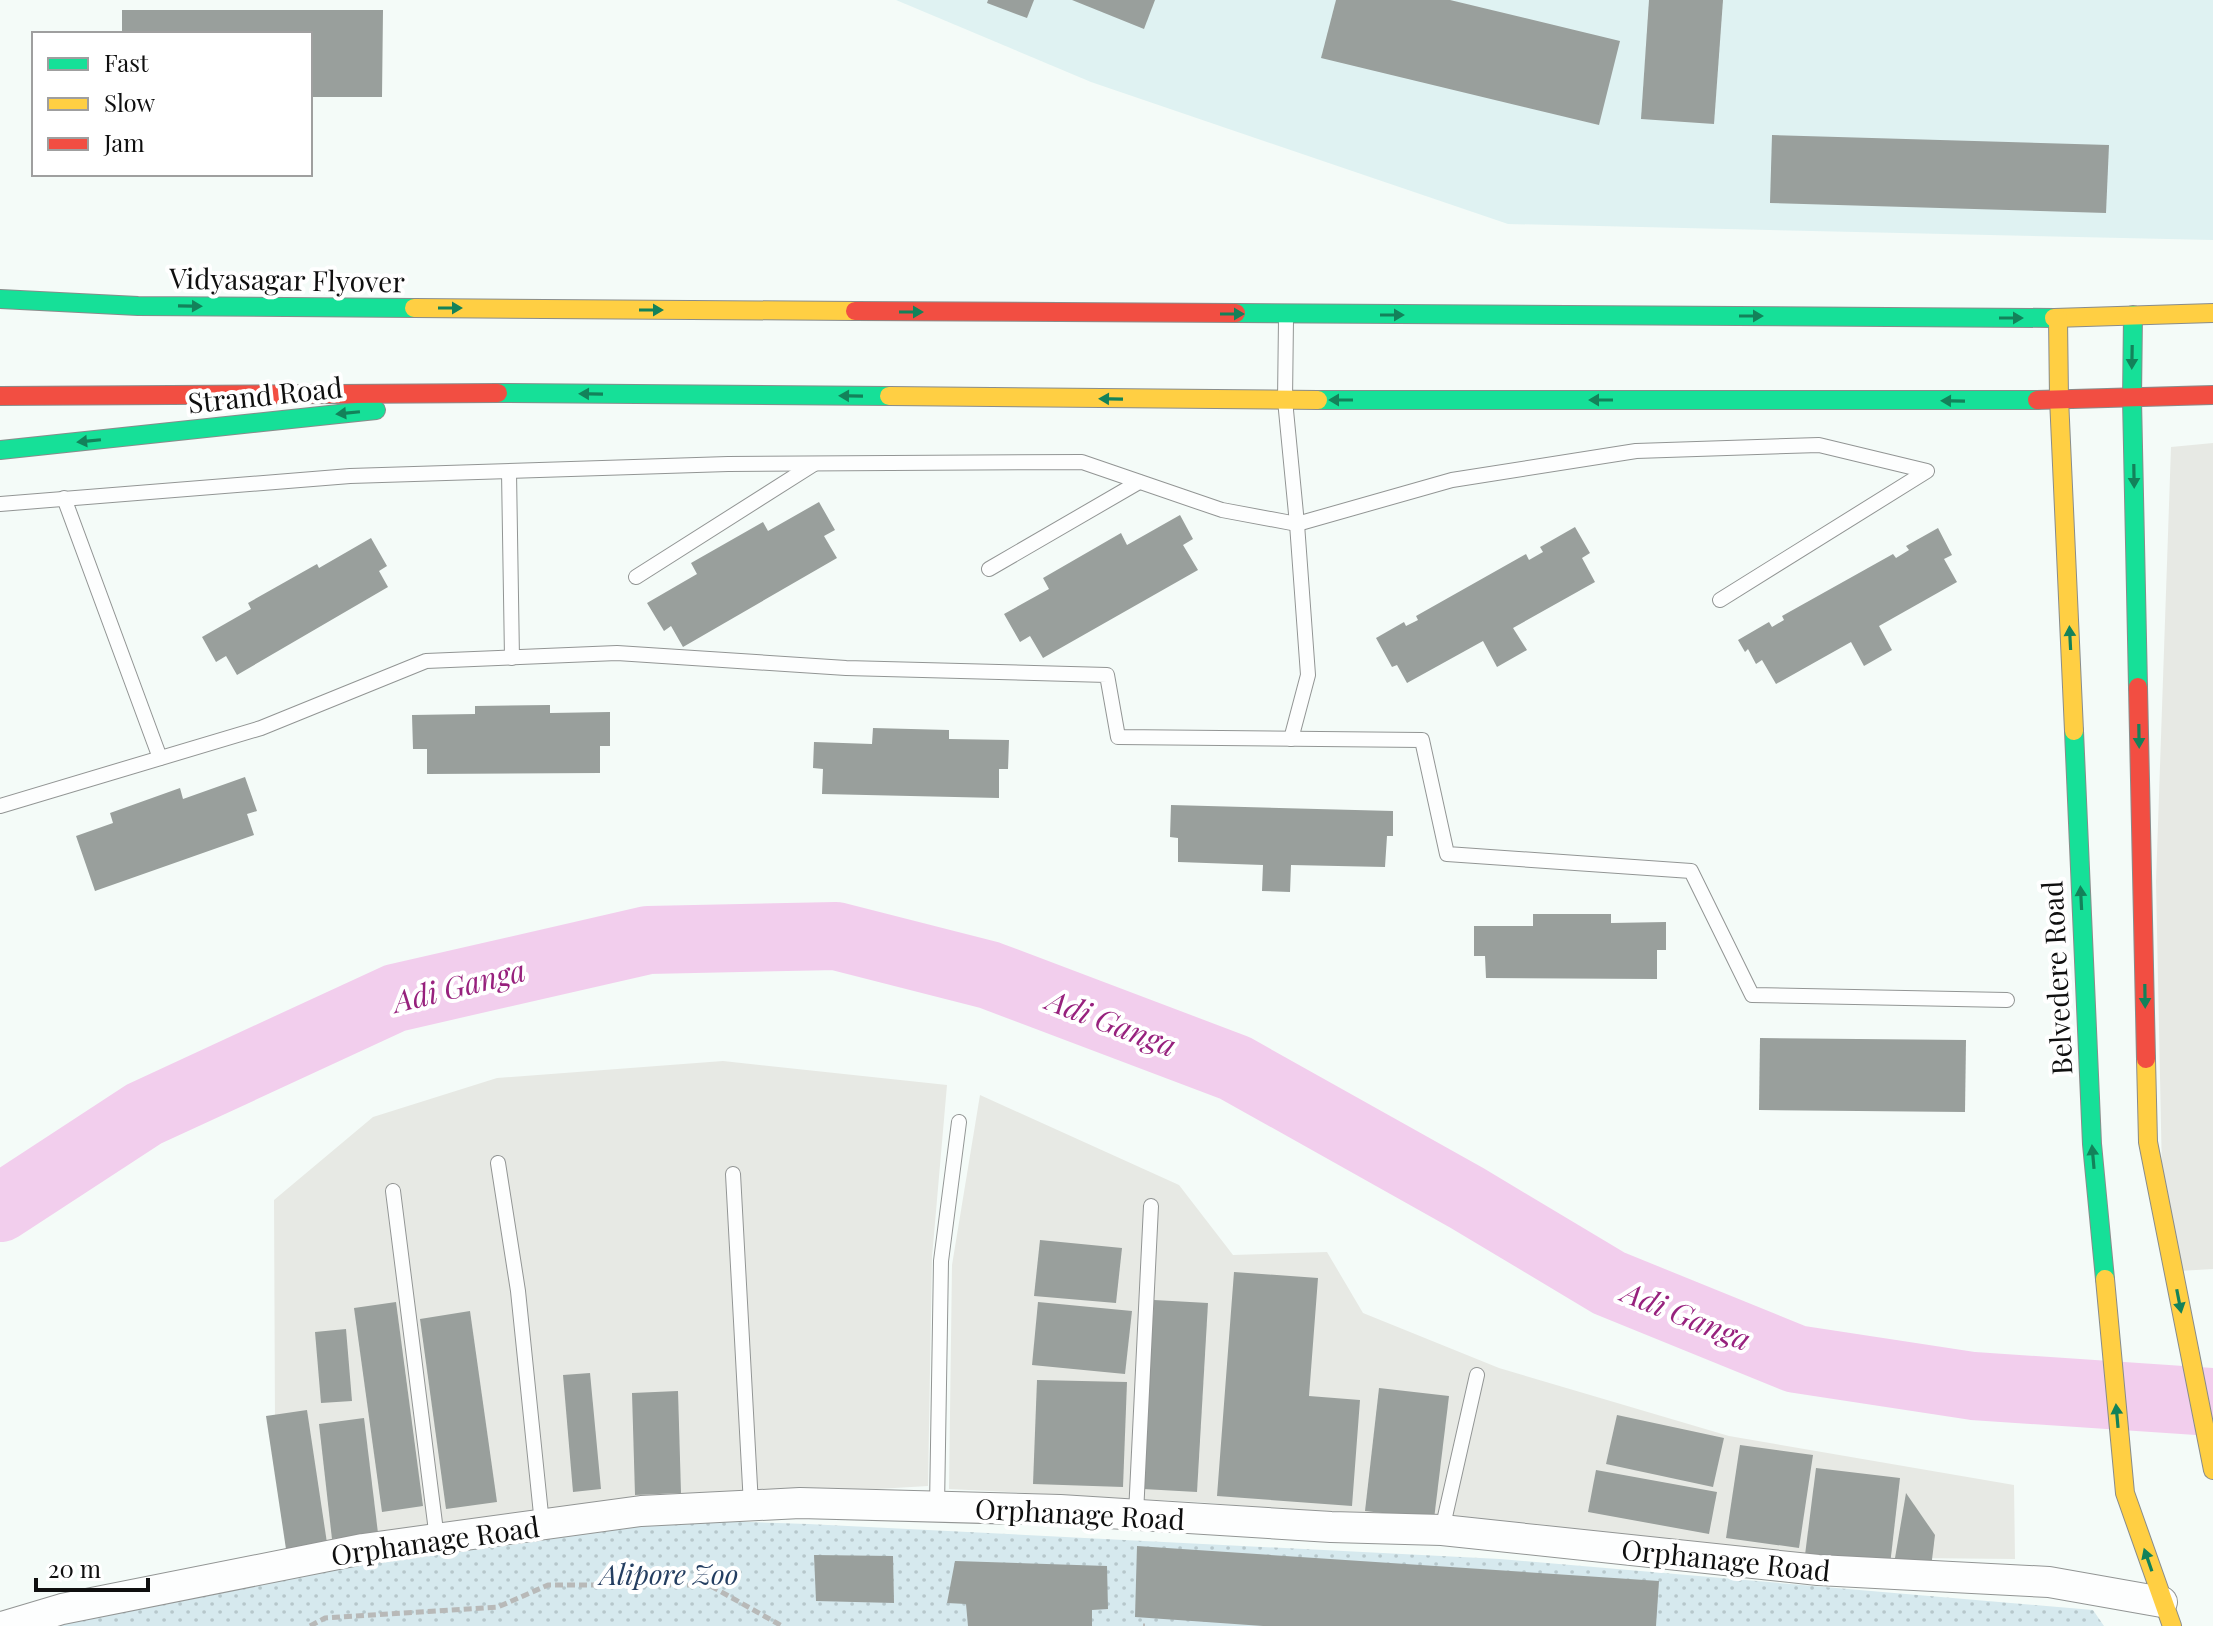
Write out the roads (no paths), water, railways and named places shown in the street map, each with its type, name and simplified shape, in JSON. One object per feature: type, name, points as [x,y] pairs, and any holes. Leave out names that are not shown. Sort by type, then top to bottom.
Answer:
[{"type":"main road","name":"Vidyasagar Flyover","points":[[0,299],[138,306],[1286,314],[2058,318],[2213,313]]},
{"type":"main road","points":[[15,317],[138,306]]},
{"type":"main road","points":[[2133,315],[2132,399],[2148,1142],[2213,1470]]},
{"type":"main road","name":"Belvedere Road","points":[[2058,318],[2092,1144],[2125,1493],[2167,1614]]},
{"type":"main road","points":[[0,396],[537,393],[1285,400],[1980,401],[2213,395]]},
{"type":"main road","name":"Strand Road","points":[[0,450],[537,393]]},
{"type":"street","name":"Orphanage Road","points":[[5,1626],[62,1609],[363,1549],[641,1511],[800,1503],[1136,1514],[1331,1527],[1442,1530],[1818,1570],[2049,1582],[2167,1614]]},
{"type":"lane","points":[[1286,314],[1285,400],[1308,675],[1291,739]]},
{"type":"lane","points":[[0,504],[350,476],[728,464],[1082,462],[1222,510],[1297,524],[1452,480],[1636,451],[1819,445],[1927,471],[1720,600]]},
{"type":"lane","points":[[636,577],[814,464]]},
{"type":"lane","points":[[509,472],[512,658]]},
{"type":"lane","points":[[989,569],[1139,482]]},
{"type":"lane","points":[[64,498],[160,758]]},
{"type":"lane","points":[[0,806],[261,728],[426,661],[617,653],[846,668],[1107,675],[1118,737],[1422,740],[1447,854],[1691,871],[1752,995],[2007,1000]]},
{"type":"lane","points":[[937,1507],[941,1261],[959,1122]]},
{"type":"lane","points":[[498,1163],[518,1291],[542,1524]]},
{"type":"lane","points":[[733,1174],[751,1505]]},
{"type":"lane","points":[[393,1191],[437,1539]]},
{"type":"lane","points":[[1136,1514],[1151,1206]]},
{"type":"lane","points":[[1442,1530],[1477,1375]]},
{"type":"waterway","name":"Adi Ganga","points":[[0,1208],[144,1114],[395,998],[648,940],[836,936],[989,975],[1235,1068],[1467,1198],[1609,1283],[1796,1359],[1973,1386],[2213,1402]]},
{"type":"park label","name":"Alipore Zoo","points":[[669,1573]]}]
